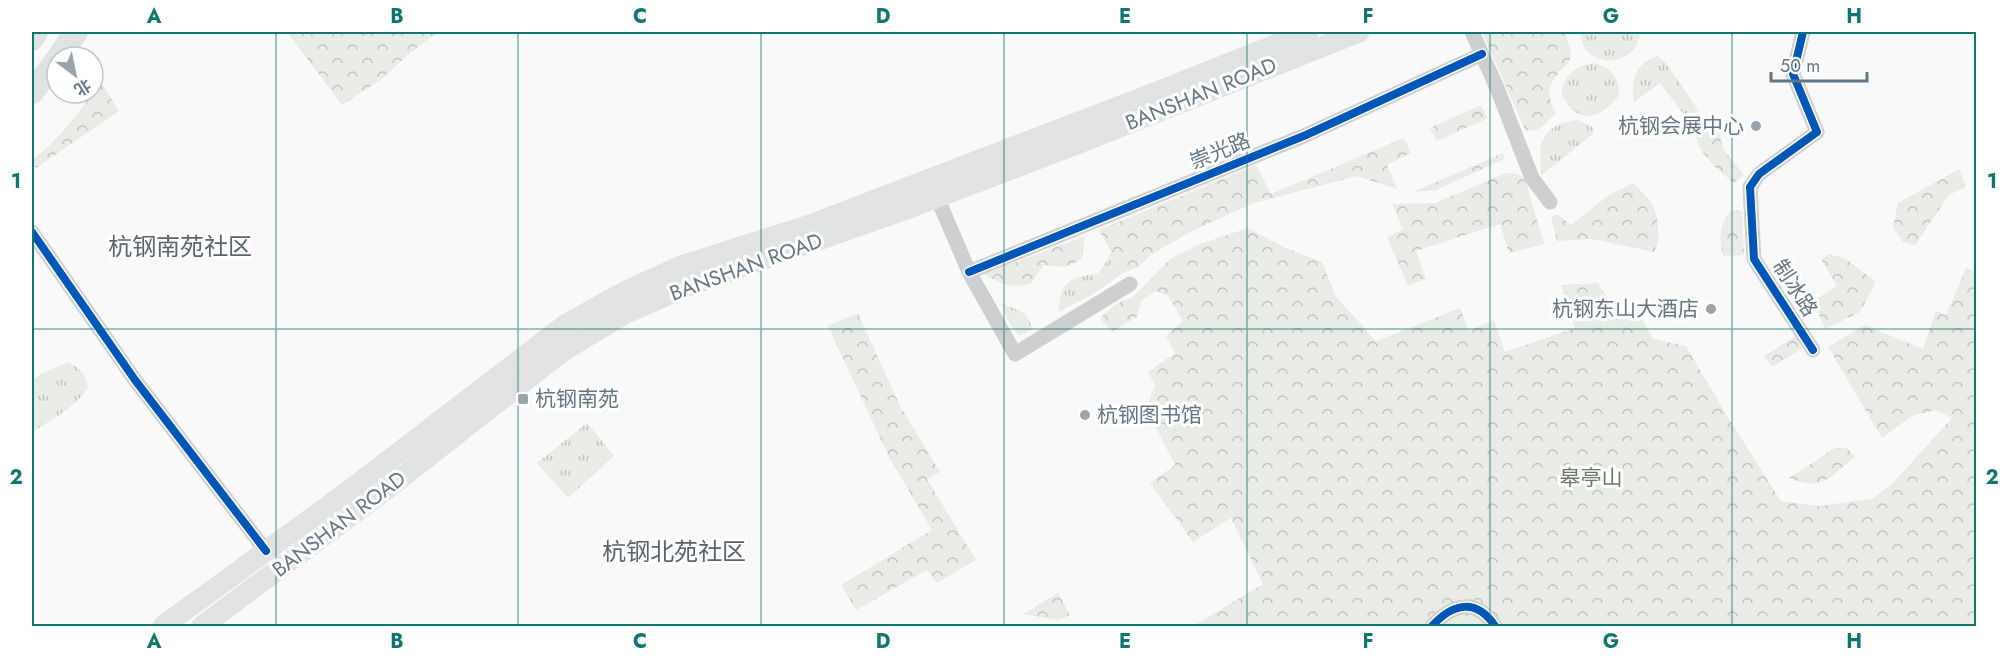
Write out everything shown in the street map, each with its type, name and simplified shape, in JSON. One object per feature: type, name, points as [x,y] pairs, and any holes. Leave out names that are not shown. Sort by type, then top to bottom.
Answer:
[{"type":"main road","points":[[32,39],[36,32]]},
{"type":"main road","name":"BANSHAN ROAD","points":[[163,627],[346,493],[565,325],[626,291],[681,266],[810,225],[1308,32]]},
{"type":"main road","name":"BANSHAN ROAD","points":[[202,627],[392,485],[563,351],[617,319],[688,286],[937,197],[1359,32]]},
{"type":"main road","points":[[32,92],[45,75]]},
{"type":"street","points":[[1472,32],[1532,178],[1550,202]]},
{"type":"street","name":"制冰路","points":[[1803,32],[1793,74],[1817,132],[1759,174],[1750,187],[1754,259],[1813,350]]},
{"type":"street","name":"崇光路","points":[[969,272],[1306,135],[1482,54]]},
{"type":"street","points":[[937,197],[969,272],[1015,354],[1130,284]]},
{"type":"street","points":[[32,232],[149,399],[266,551]]},
{"type":"street","points":[[1432,627],[1439,618],[1456,608],[1474,606],[1488,616],[1495,627]]},
{"type":"green space","points":[[287,32],[438,32],[410,53],[382,79],[342,105]]},
{"type":"green space","points":[[1482,32],[1566,32],[1571,52],[1570,59],[1553,81],[1549,95],[1556,113],[1539,128],[1525,130]]},
{"type":"green space","points":[[1580,32],[1640,32],[1638,42],[1627,55],[1619,59],[1602,60],[1586,50]]},
{"type":"green space","points":[[1657,56],[1666,63],[1698,110],[1688,120],[1660,83],[1634,102],[1634,80],[1639,68]]},
{"type":"green space","points":[[1594,63],[1605,67],[1613,74],[1619,95],[1604,110],[1588,116],[1580,115],[1566,102],[1561,91],[1566,79],[1573,71]]},
{"type":"green space","points":[[105,88],[119,111],[36,168],[32,160],[61,134],[84,105],[105,105]]},
{"type":"green space","points":[[1481,105],[1488,118],[1437,141],[1430,128]]},
{"type":"green space","points":[[1700,115],[1710,120],[1720,136],[1723,149],[1744,175],[1734,183],[1718,170],[1706,156],[1697,140],[1693,120]]},
{"type":"green space","points":[[1577,120],[1593,127],[1594,133],[1542,175],[1540,154],[1544,137],[1556,126]]},
{"type":"green space","points":[[1404,138],[1411,153],[1387,165],[1397,189],[1357,176],[1254,203],[1192,231],[1149,256],[1140,266],[1123,273],[1099,230],[1256,165],[1271,194]]},
{"type":"green space","points":[[1503,153],[1505,159],[1436,190],[1413,192]]},
{"type":"green space","points":[[1959,169],[1966,187],[1949,195],[1915,245],[1903,242],[1893,227],[1898,203]]},
{"type":"green space","points":[[1506,173],[1517,174],[1525,179],[1544,244],[1509,253],[1500,224],[1416,251],[1426,279],[1408,286],[1387,237],[1403,229],[1392,204],[1435,203]]},
{"type":"green space","points":[[1633,183],[1647,198],[1656,213],[1658,238],[1654,252],[1592,239],[1557,241],[1551,217],[1557,214],[1571,225],[1609,195]]},
{"type":"green space","points":[[1731,210],[1742,211],[1744,255],[1723,256],[1721,231]]},
{"type":"green space","name":"皋亭山","points":[[1248,228],[1286,248],[1322,262],[1336,297],[1376,341],[1460,308],[1469,331],[1494,320],[1505,352],[1575,328],[1561,285],[1598,283],[1622,319],[1640,315],[1653,339],[1686,346],[1781,501],[1818,506],[1872,499],[1892,484],[1952,418],[1936,410],[1912,416],[1882,438],[1828,347],[1865,325],[1923,349],[1936,311],[1946,315],[1966,268],[1976,272],[1976,626],[1193,626],[1263,584],[1231,518],[1193,542],[1150,483],[1175,465],[1146,408],[1155,385],[1148,372],[1175,353],[1166,336],[1183,321],[1168,296],[1156,291],[1141,301],[1137,317],[1111,332],[1100,318],[1116,304],[1133,297],[1170,259],[1200,244]]},
{"type":"green space","points":[[1085,236],[1082,258],[1073,264],[1064,266],[1044,265],[1030,284],[1006,285],[984,274]]},
{"type":"green space","points":[[1112,252],[1123,273],[1093,294],[1059,312],[1061,293],[1068,282],[1099,273]]},
{"type":"green space","points":[[1829,254],[1846,259],[1876,282],[1860,312],[1825,329],[1813,301],[1837,286],[1821,259]]},
{"type":"green space","points":[[1001,303],[1025,313],[1033,329],[1020,335],[1016,332],[1008,321]]},
{"type":"green space","points":[[858,313],[899,404],[940,472],[927,479],[976,560],[937,583],[927,570],[856,610],[841,585],[932,530],[890,459],[828,326]]},
{"type":"green space","points":[[1796,336],[1803,348],[1772,367],[1764,356]]},
{"type":"green space","points":[[69,362],[82,372],[88,388],[69,408],[32,432],[32,380]]},
{"type":"green space","points":[[587,423],[614,456],[568,498],[537,463]]},
{"type":"green space","points":[[1835,448],[1847,448],[1855,457],[1832,476],[1818,483],[1801,482],[1789,478]]},
{"type":"green space","points":[[1058,593],[1070,615],[1059,620],[1023,614]]},
{"type":"cycle path","points":[[1803,32],[1793,74],[1817,132],[1759,174],[1750,187],[1754,259],[1813,350]]},
{"type":"cycle path","points":[[969,272],[1306,135],[1482,54]]},
{"type":"cycle path","points":[[32,232],[135,380],[266,551]]},
{"type":"cycle path","points":[[1432,626],[1448,612],[1464,607],[1480,611],[1495,626]]},
{"type":"place","name":"杭钢会展中心","points":[[1756,126]]},
{"type":"place","name":"杭钢东山大酒店","points":[[1711,309]]},
{"type":"place","name":"杭钢南苑","points":[[523,399]]},
{"type":"place","name":"杭钢图书馆","points":[[1085,415]]},
{"type":"district","name":"杭钢南苑社区","points":[[180,247]]},
{"type":"district","name":"杭钢北苑社区","points":[[674,552]]}]
